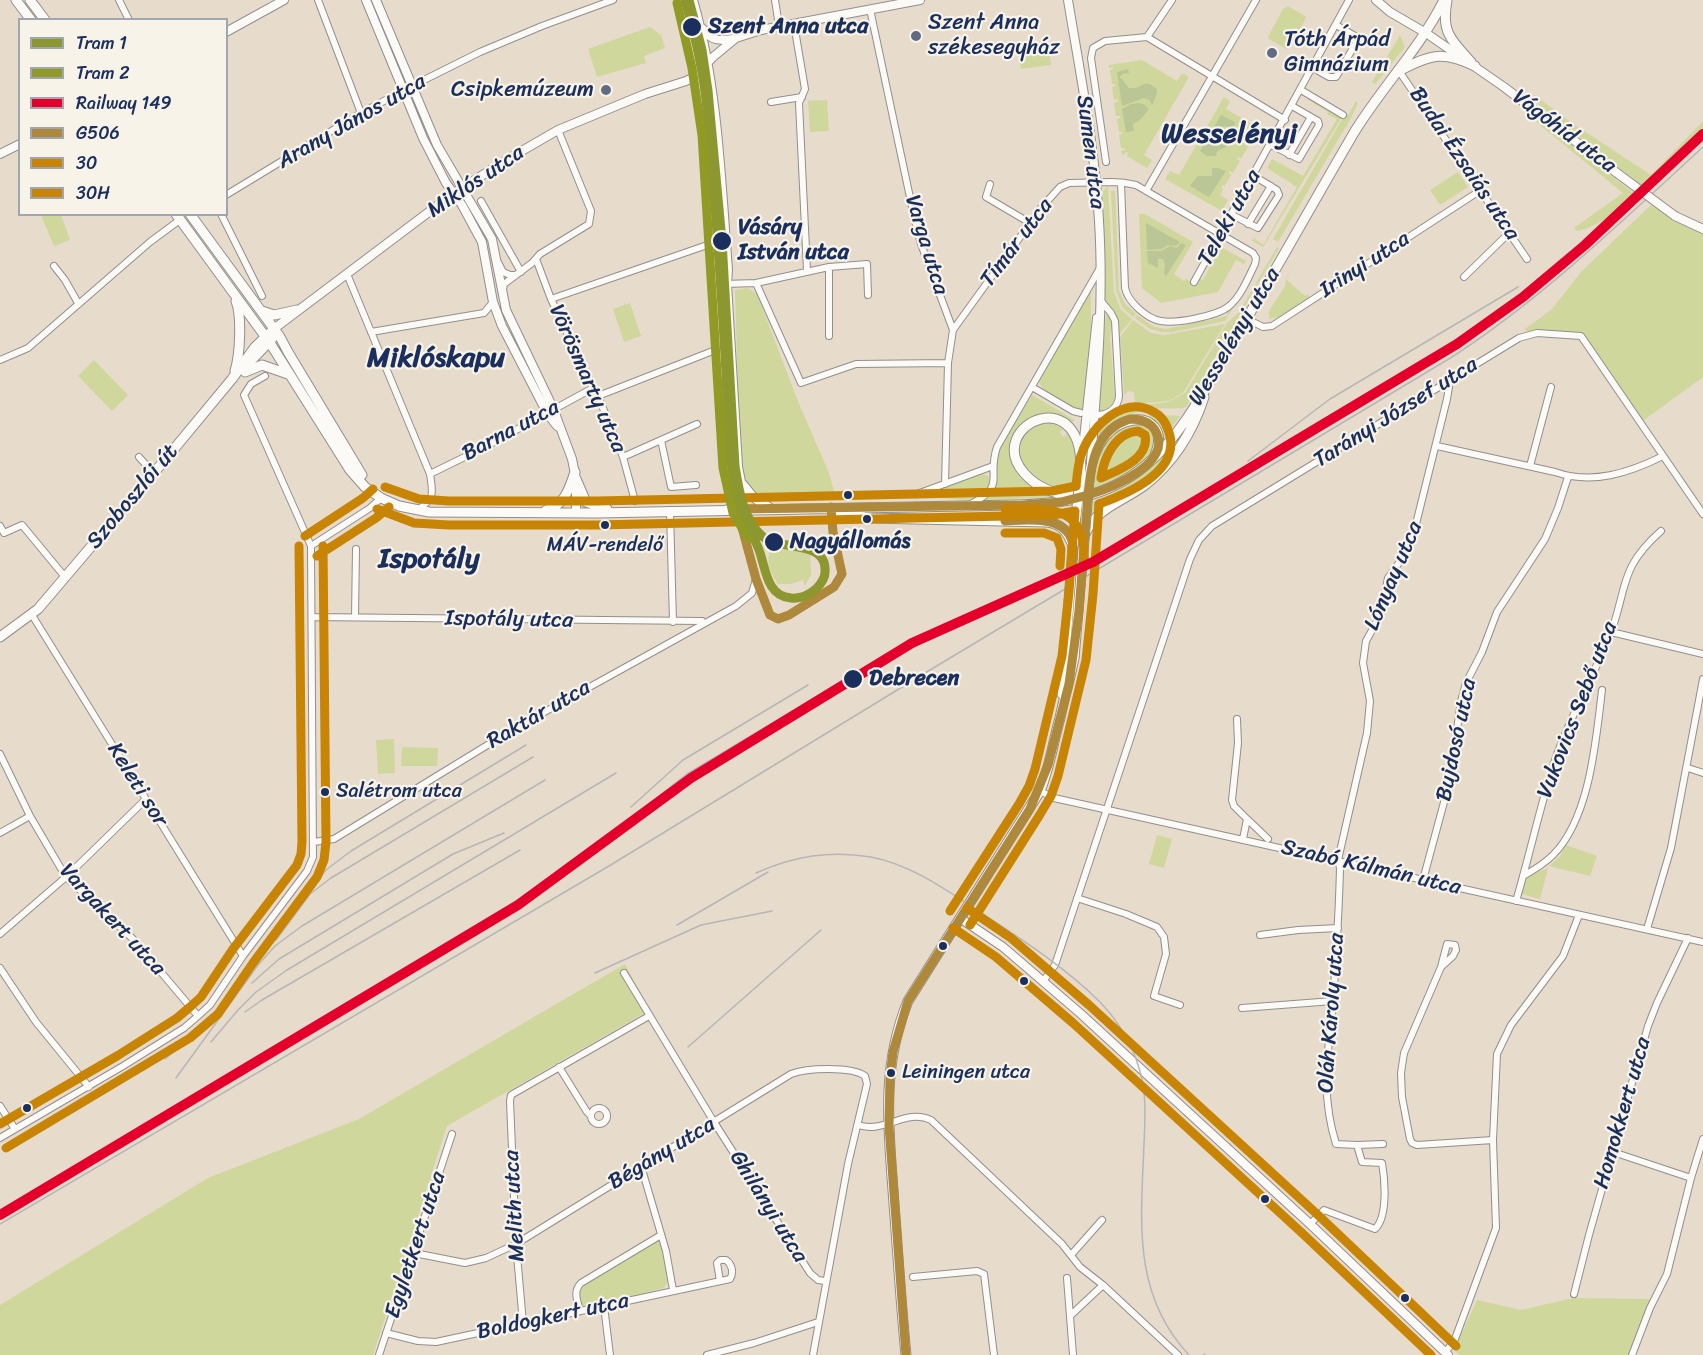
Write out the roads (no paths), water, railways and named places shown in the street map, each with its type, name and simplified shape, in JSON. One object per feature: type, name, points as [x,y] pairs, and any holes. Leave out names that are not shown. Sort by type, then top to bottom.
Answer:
[{"type":"main road","points":[[16,0],[30,18]]},
{"type":"main road","points":[[30,0],[44,18]]},
{"type":"main road","points":[[1446,0],[1447,33],[1475,66]]},
{"type":"main road","name":"Wesselényi utca","points":[[624,512],[1053,503],[1089,496],[1118,484],[1150,462],[1179,429],[1247,319],[1356,130],[1446,0]]},
{"type":"main road","points":[[1399,71],[1420,61],[1443,55],[1453,56],[1475,66]]},
{"type":"main road","points":[[185,216],[232,292],[267,340],[350,470],[365,487],[381,498],[417,511],[449,513],[624,512]]},
{"type":"main road","points":[[185,216],[275,328],[357,468],[381,498]]},
{"type":"main road","points":[[232,292],[238,307],[237,363],[232,379]]},
{"type":"main road","points":[[260,310],[274,315],[297,310]]},
{"type":"main road","points":[[232,379],[267,340],[274,336],[275,328]]},
{"type":"main road","points":[[267,340],[278,344],[288,352]]},
{"type":"main road","name":"Szoboszlói út","points":[[0,637],[32,615],[148,479],[152,468],[232,379],[255,347],[267,340]]},
{"type":"main road","points":[[232,379],[262,365],[289,374]]},
{"type":"main road","points":[[1086,534],[1091,522],[1098,514],[1136,491],[1165,466],[1191,430],[1210,381]]},
{"type":"main road","points":[[1086,467],[1076,437],[1071,428],[1061,421],[1048,418],[1035,420],[1024,427],[1018,435],[1015,447],[1017,460],[1031,480],[1057,494],[1089,496]]},
{"type":"main road","points":[[906,1355],[888,1124],[889,1077],[898,1026],[908,1001],[1040,791],[1051,758],[1069,686],[1073,546],[1086,467],[1104,437],[1119,424],[1132,419],[1149,423],[1156,430],[1158,445],[1150,462]]},
{"type":"main road","points":[[538,512],[559,505],[575,476]]},
{"type":"main road","points":[[575,476],[586,502],[624,512]]},
{"type":"main road","points":[[1069,658],[1086,534],[1084,480]]},
{"type":"main road","points":[[742,485],[752,496],[771,509]]},
{"type":"main road","points":[[831,507],[844,515],[871,518],[1055,523],[1068,533],[1073,546]]},
{"type":"street","points":[[119,0],[128,18]]},
{"type":"street","points":[[228,31],[284,0]]},
{"type":"street","points":[[318,0],[361,113]]},
{"type":"street","points":[[366,0],[402,91],[431,153],[488,230],[497,259],[502,296],[550,411]]},
{"type":"street","points":[[376,0],[437,145],[482,242],[493,302],[502,326],[568,447],[575,476],[576,513]]},
{"type":"street","name":"Arany János utca","points":[[228,194],[361,113],[402,91],[480,52],[613,0]]},
{"type":"street","points":[[680,0],[698,77],[717,285],[743,494],[737,508]]},
{"type":"street","points":[[693,0],[701,25],[712,90],[728,270],[726,347],[729,466],[737,508],[756,579],[770,615],[778,619],[789,615],[834,587],[842,574],[833,532],[831,507]]},
{"type":"street","points":[[775,0],[779,26]]},
{"type":"street","points":[[701,25],[712,38],[721,41],[779,26],[920,0]]},
{"type":"street","name":"Sumen utca","points":[[1068,0],[1096,182],[1100,267],[1086,467]]},
{"type":"street","points":[[1147,37],[1172,0]]},
{"type":"street","points":[[1146,191],[1256,0]]},
{"type":"street","name":"Teleki utca","points":[[1194,282],[1350,0]]},
{"type":"street","name":"Vágóhíd utca","points":[[1377,1],[1475,66],[1675,216],[1703,229]]},
{"type":"street","name":"Varga utca","points":[[870,9],[915,221],[921,244],[953,330],[948,363],[945,484]]},
{"type":"street","points":[[794,24],[805,89],[800,100],[807,270]]},
{"type":"street","points":[[1313,68],[1331,78],[1337,77],[1356,44],[1355,36],[1336,25]]},
{"type":"street","points":[[1106,162],[1091,60],[1096,46],[1105,41],[1147,37],[1285,120]]},
{"type":"street","points":[[698,77],[708,62],[736,38]]},
{"type":"street","name":"Budai Ézsaiás utca","points":[[1399,71],[1527,259]]},
{"type":"street","points":[[698,77],[712,90]]},
{"type":"street","name":"Miklós utca","points":[[275,328],[457,190],[558,130],[645,94],[698,77]]},
{"type":"street","points":[[1301,90],[1343,115]]},
{"type":"street","points":[[771,102],[800,100]]},
{"type":"street","points":[[1271,145],[1296,159],[1300,158],[1318,127],[1319,122],[1292,106]]},
{"type":"street","points":[[1288,155],[1311,117]]},
{"type":"street","points":[[502,296],[504,284],[540,254],[590,224],[591,211],[558,130]]},
{"type":"street","points":[[0,154],[18,145]]},
{"type":"street","points":[[1232,215],[1255,228],[1260,227],[1279,195],[1278,190],[1254,176]]},
{"type":"street","name":"Tímár utca","points":[[953,330],[1041,208],[1060,187],[1069,183],[1096,182],[1121,183],[1134,184],[1253,253],[1256,264],[1235,300],[1222,311],[1172,322],[1156,320],[1132,302],[1126,292],[1121,183]]},
{"type":"street","points":[[990,184],[986,197],[1030,223]]},
{"type":"street","points":[[1248,224],[1270,186]]},
{"type":"street","name":"Irinyi utca","points":[[1247,319],[1263,327],[1274,325],[1481,190]]},
{"type":"street","points":[[481,201],[519,273]]},
{"type":"street","points":[[0,360],[28,348],[78,303],[185,216]]},
{"type":"street","points":[[222,216],[262,296]]},
{"type":"street","points":[[1464,277],[1510,232]]},
{"type":"street","points":[[551,299],[713,243]]},
{"type":"street","points":[[497,259],[503,272],[510,275],[519,273]]},
{"type":"street","name":"Vörösmarty utca","points":[[536,259],[551,299],[598,396],[623,457],[635,501]]},
{"type":"street","points":[[717,285],[756,283],[807,270],[867,264],[868,295]]},
{"type":"street","points":[[54,267],[65,280],[78,303]]},
{"type":"street","points":[[829,267],[830,336]]},
{"type":"street","points":[[968,506],[990,491],[994,483],[993,466],[997,447],[1100,267]]},
{"type":"street","points":[[347,274],[430,474],[433,493],[430,500],[417,511]]},
{"type":"street","points":[[756,283],[801,383],[856,364],[948,363]]},
{"type":"street","points":[[371,332],[484,313],[493,302]]},
{"type":"street","points":[[1098,415],[1113,409],[1119,396],[1115,321],[1111,313],[1099,302]]},
{"type":"street","name":"Tarányi József utca","points":[[1106,810],[1190,559],[1199,540],[1212,526],[1439,386],[1529,334],[1581,336],[1663,456]]},
{"type":"street","points":[[598,396],[726,347]]},
{"type":"street","points":[[0,1138],[184,1028],[198,1016],[210,1005],[243,956],[307,871],[313,857],[311,546],[244,395],[251,384],[265,376]]},
{"type":"street","name":"Lónyay utca","points":[[1338,860],[1370,714],[1369,690],[1363,663],[1366,641],[1380,616],[1388,578],[1406,553],[1413,537],[1437,446],[1449,387],[1446,382]]},
{"type":"street","points":[[1439,386],[1447,399]]},
{"type":"street","points":[[1032,387],[1073,411],[1081,413]]},
{"type":"street","points":[[1530,466],[1551,387]]},
{"type":"street","name":"Barna utca","points":[[430,474],[593,388]]},
{"type":"street","points":[[623,457],[697,424]]},
{"type":"street","points":[[661,440],[671,487],[696,485]]},
{"type":"street","points":[[1437,446],[1530,466],[1568,477],[1602,477],[1620,474],[1663,456],[1703,514]]},
{"type":"street","points":[[138,457],[152,468]]},
{"type":"street","points":[[917,494],[993,466]]},
{"type":"street","name":"Bujdosó utca","points":[[1423,880],[1450,780],[1461,701],[1466,683],[1482,652],[1497,612],[1545,539],[1568,477]]},
{"type":"street","points":[[311,546],[370,508],[381,498]]},
{"type":"street","points":[[670,510],[673,622]]},
{"type":"street","points":[[0,526],[4,533],[22,525],[65,577]]},
{"type":"street","name":"Vukovics Sebő utca","points":[[1516,901],[1556,758],[1611,632],[1623,583],[1640,551],[1661,531]]},
{"type":"street","points":[[355,617],[356,549]]},
{"type":"street","name":"Raktár utca","points":[[314,842],[334,839],[512,730],[748,597],[754,588],[756,579]]},
{"type":"street","name":"Keleti sor","points":[[32,615],[243,956]]},
{"type":"street","name":"Ispotály utca","points":[[312,617],[706,621]]},
{"type":"street","points":[[1611,632],[1703,654]]},
{"type":"street","points":[[1647,929],[1667,867],[1688,768],[1703,679]]},
{"type":"street","points":[[1523,876],[1540,866],[1555,853],[1577,819],[1582,807],[1596,737],[1602,690]]},
{"type":"street","points":[[1237,719],[1238,743],[1232,800],[1234,806],[1268,838]]},
{"type":"street","name":"Vargakert utca","points":[[0,754],[30,816],[66,878],[133,939],[198,1016]]},
{"type":"street","points":[[1688,768],[1703,773]]},
{"type":"street","name":"Szabó Kálmán utca","points":[[1040,791],[1054,798],[1106,810],[1703,942]]},
{"type":"street","points":[[0,934],[66,878],[146,799]]},
{"type":"street","points":[[1044,981],[1055,964],[1106,810]]},
{"type":"street","points":[[0,833],[30,816]]},
{"type":"street","points":[[1243,839],[1247,819]]},
{"type":"street","name":"Oláh Károly utca","points":[[1338,860],[1340,868],[1338,928],[1326,1087],[1329,1121],[1336,1144],[1357,1146],[1383,1144]]},
{"type":"street","points":[[1077,898],[1157,927],[1164,937],[1166,954],[1154,996],[1180,1005]]},
{"type":"street","points":[[960,918],[1003,947],[1044,981],[1310,1224],[1447,1354],[1455,1339],[1496,1228],[1493,1140],[1497,1054],[1510,1025],[1563,956],[1580,915]]},
{"type":"street","points":[[1260,935],[1338,928]]},
{"type":"street","name":"Homokkert utca","points":[[1574,1294],[1588,1235],[1652,1014],[1688,938]]},
{"type":"street","points":[[1441,967],[1404,1053],[1401,1073],[1402,1097],[1410,1138],[1412,1143],[1417,1144],[1493,1140]]},
{"type":"street","points":[[0,968],[36,1022],[89,1086]]},
{"type":"street","name":"Ghilányi utca","points":[[624,973],[714,1122],[810,1273],[818,1280],[825,1281]]},
{"type":"street","points":[[1242,1008],[1333,1001]]},
{"type":"street","points":[[590,1115],[559,1067],[649,1016]]},
{"type":"street","name":"Melith utca","points":[[523,1323],[516,1244],[510,1101],[511,1095],[516,1091],[559,1067]]},
{"type":"street","name":"Bégány utca","points":[[414,1253],[465,1263],[486,1258],[516,1244],[791,1074],[808,1069],[855,1071],[865,1076],[867,1084],[858,1125]]},
{"type":"street","points":[[0,1106],[15,1129]]},
{"type":"street","points":[[813,1355],[825,1281],[858,1125],[865,1128],[878,1127],[921,1116],[931,1120],[1062,1244],[1080,1268],[1103,1285],[1178,1355]]},
{"type":"street","name":"Egyletkert utca","points":[[379,1355],[452,1134]]},
{"type":"street","points":[[1632,1355],[1650,1308],[1667,1274],[1691,1178],[1700,1158],[1703,1139]]},
{"type":"street","name":"Oláh Károly utca","points":[[1310,1224],[1324,1210],[1371,1229],[1377,1227],[1383,1213],[1382,1163],[1362,1162],[1357,1146]]},
{"type":"street","points":[[1613,1152],[1691,1178]]},
{"type":"street","points":[[641,1166],[662,1235],[673,1290]]},
{"type":"street","points":[[1071,1255],[1102,1220]]},
{"type":"street","points":[[580,1311],[576,1294],[577,1287],[581,1283],[662,1235]]},
{"type":"street","points":[[913,1277],[977,1271],[984,1274],[994,1355]]},
{"type":"street","points":[[1067,1278],[1073,1355]]},
{"type":"street","name":"Boldogkert utca","points":[[386,1334],[426,1343],[720,1281]]},
{"type":"street","points":[[1071,1315],[1103,1285]]},
{"type":"street","points":[[604,1306],[610,1355]]},
{"type":"street","points":[[707,1355],[754,1343],[818,1322]]},
{"type":"railway","points":[[0,1224],[609,866],[930,670],[1452,357],[1486,334],[1550,284],[1703,147]]},
{"type":"railway","points":[[1248,461],[1330,399],[1518,287]]},
{"type":"railway","points":[[0,1211],[516,901],[594,847],[687,774],[846,679]]},
{"type":"railway","points":[[631,807],[683,760],[808,685]]},
{"type":"railway","points":[[313,886],[326,870],[351,851],[526,745]]},
{"type":"railway","points":[[276,940],[310,894],[331,878],[533,757]]},
{"type":"railway","points":[[211,1042],[256,992],[287,970],[616,773]]},
{"type":"railway","points":[[176,1078],[258,965],[275,946],[302,926],[545,780]]},
{"type":"railway","points":[[252,983],[279,959],[453,854],[504,833]]},
{"type":"railway","points":[[245,1012],[520,850]]},
{"type":"railway","points":[[756,873],[784,862],[812,856],[841,854],[871,857],[901,866],[941,887],[1027,943],[1072,977],[1107,1009],[1124,1033],[1132,1050],[1143,1087],[1145,1115],[1142,1229],[1149,1282],[1158,1307],[1171,1332],[1189,1355]]},
{"type":"railway","points":[[677,925],[768,872]]},
{"type":"railway","points":[[595,973],[701,925],[772,911]]},
{"type":"railway","points":[[688,1047],[821,930]]},
{"type":"railway","points":[[165,1059],[209,1022]]},
{"type":"tram line","name":"1","points":[[685,0],[699,55],[706,97],[729,437],[735,486],[771,585],[782,596],[798,598],[810,593],[821,583],[825,572],[823,560],[809,550],[769,541],[762,536],[746,513],[738,485],[722,241],[708,91],[702,50],[689,0]]},
{"type":"tram line","name":"2","points":[[677,3],[692,68],[702,135],[723,468],[733,513],[748,538]]},
{"type":"rail line","name":"149","points":[[0,1215],[518,905],[691,778],[912,643],[1093,562],[1457,344],[1523,297],[1585,245],[1703,134]]},
{"type":"place","name":"Szent Anna utca","points":[[692,27]]},
{"type":"place","name":"Szent Anna székesegyház","points":[[916,36]]},
{"type":"place","name":"Tóth Árpád Gimnázium","points":[[1272,53]]},
{"type":"place","name":"Csipkemúzeum","points":[[606,90]]},
{"type":"place","name":"Vásáry István utca","points":[[722,241]]},
{"type":"place","name":"MÁV-rendelő","points":[[605,525]]},
{"type":"place","name":"Nagyállomás","points":[[774,542]]},
{"type":"place","name":"Debrecen","points":[[853,679]]},
{"type":"place","name":"Salétrom utca","points":[[325,792]]},
{"type":"place","name":"Leiningen utca","points":[[891,1073]]},
{"type":"district","name":"Wesselényi","points":[[1229,135]]},
{"type":"district","name":"Miklóskapu","points":[[436,359]]},
{"type":"district","name":"Ispotály","points":[[429,560]]}]
